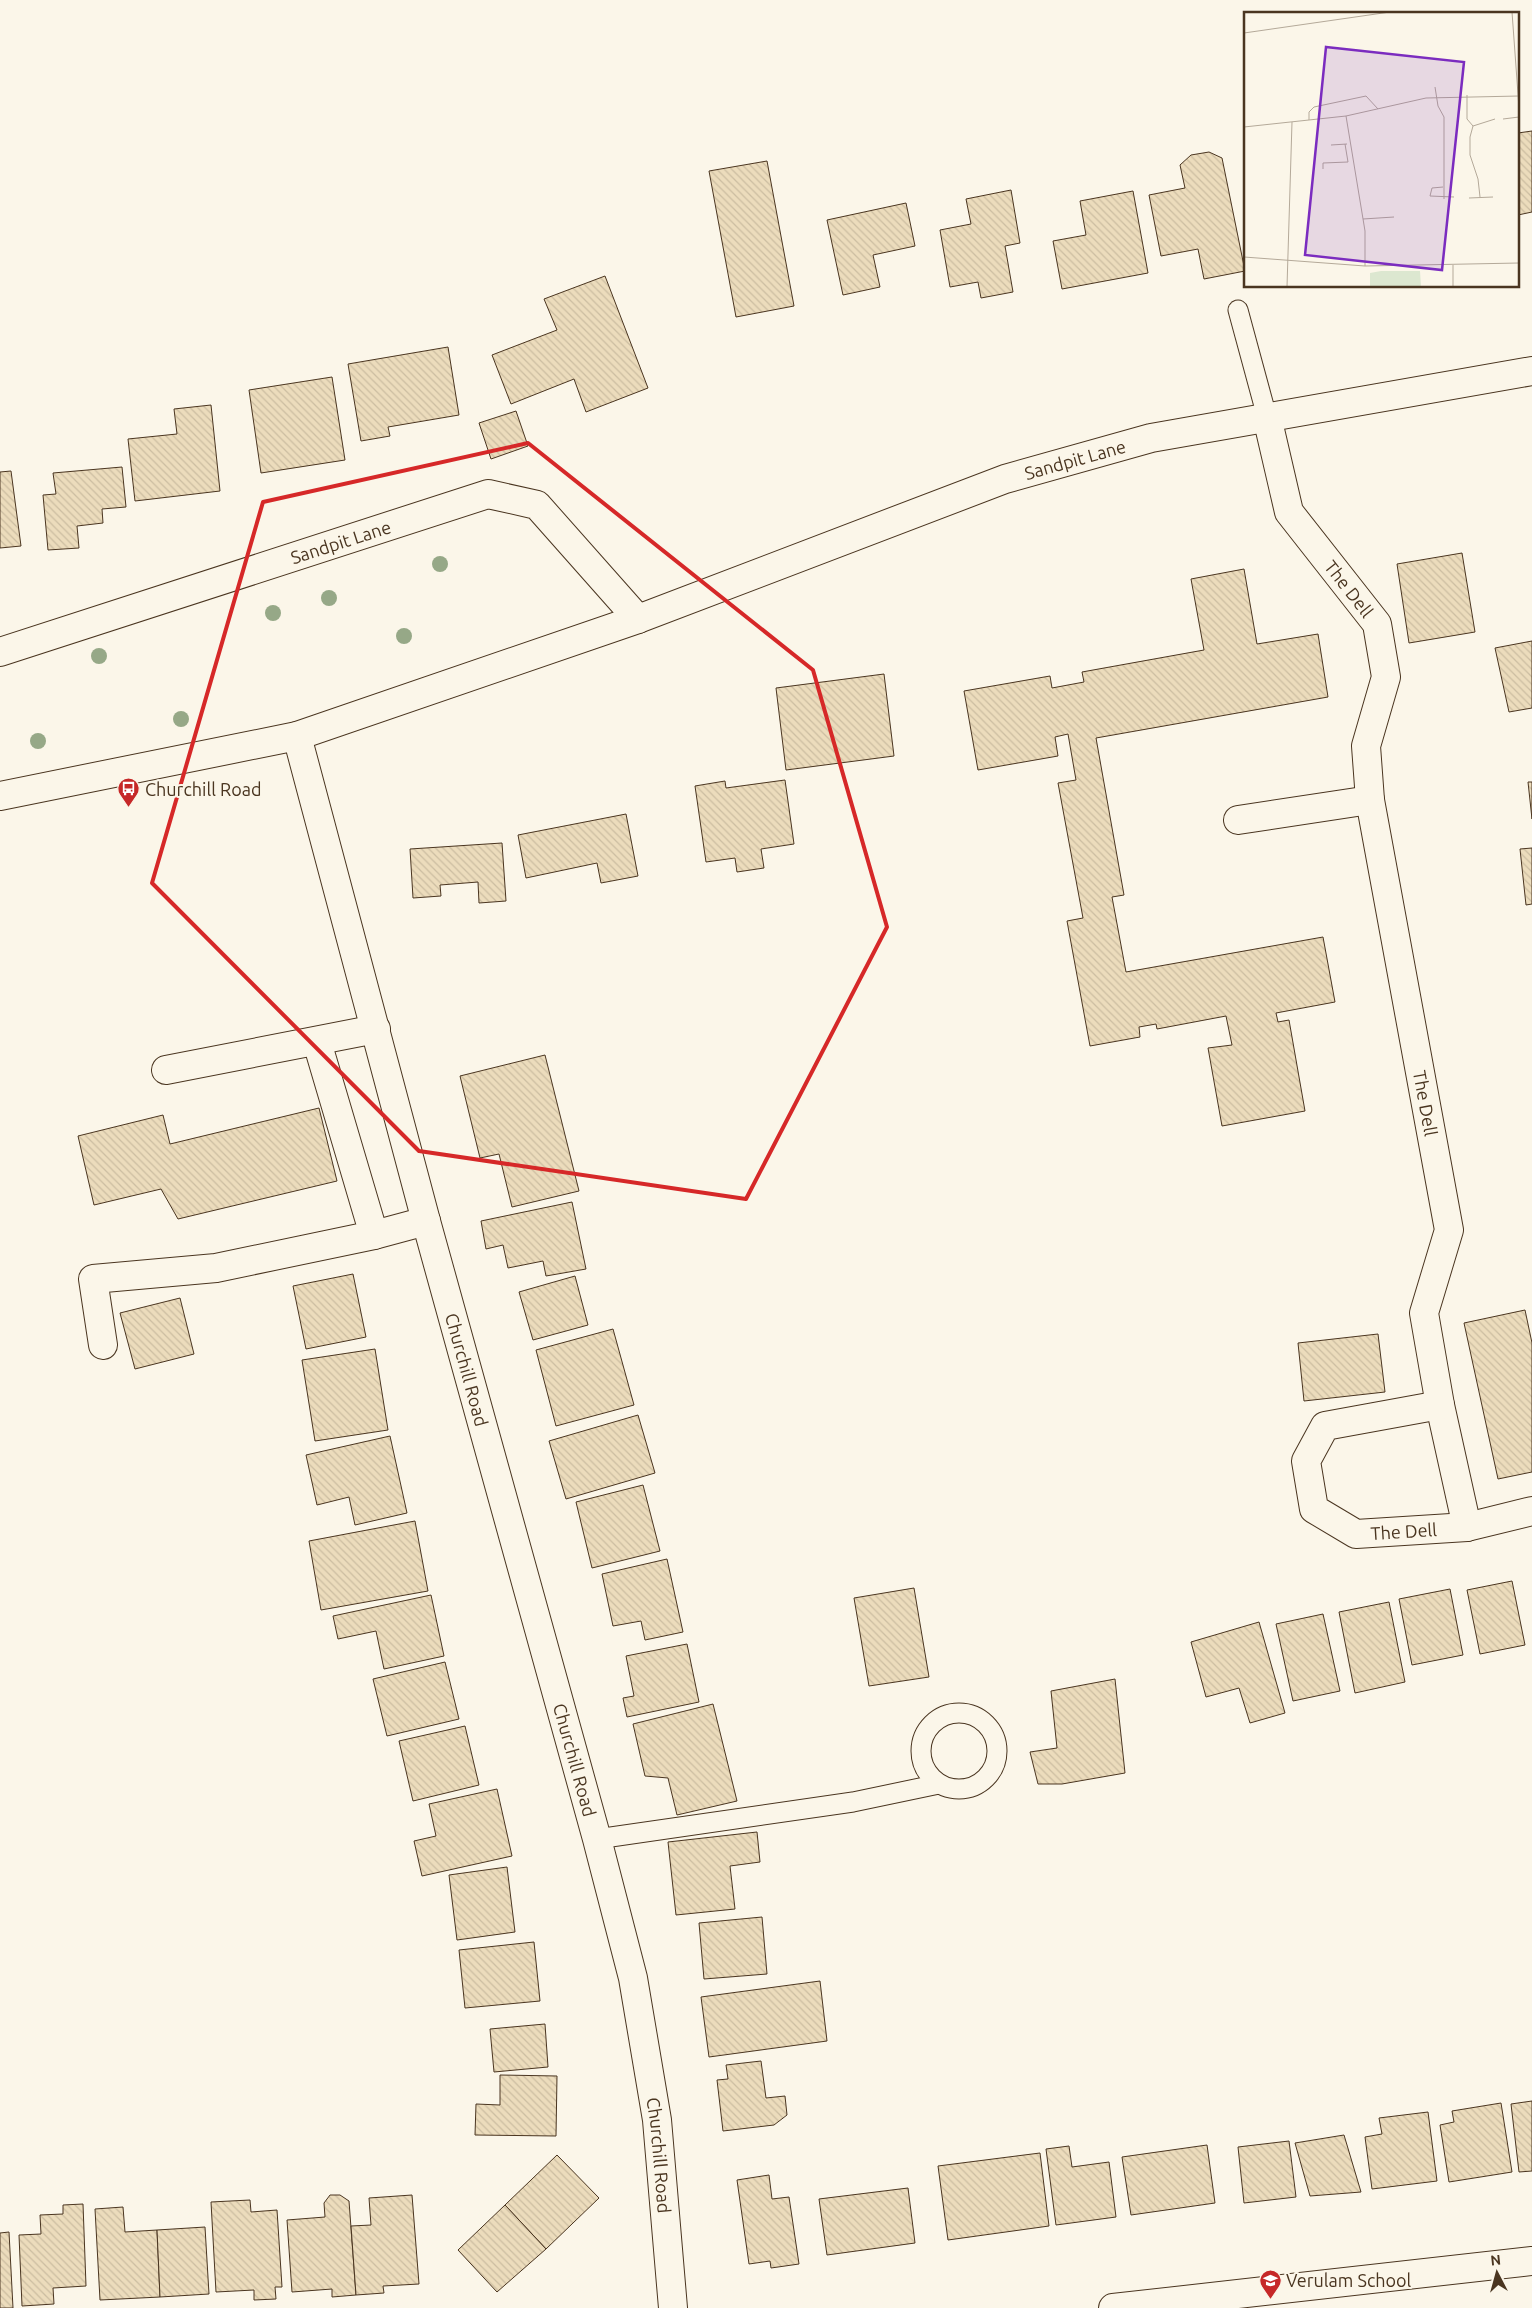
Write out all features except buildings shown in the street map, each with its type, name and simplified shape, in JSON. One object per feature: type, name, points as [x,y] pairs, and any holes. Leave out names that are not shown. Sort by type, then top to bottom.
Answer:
[{"type":"street","name":"Sandpit Lane","points":[[0,796],[297,736],[638,620],[1005,479],[1151,438],[1532,371]]},
{"type":"street","name":"The Dell","points":[[1267,418],[1290,512],[1377,624],[1386,677],[1366,746],[1370,800],[1448,1230],[1424,1313],[1440,1405],[1467,1527]]},
{"type":"street","name":"Sandpit Lane","points":[[0,652],[488,494],[537,505],[638,620]]},
{"type":"street","name":"Churchill Road","points":[[297,736],[426,1221],[597,1840],[633,1978],[657,2120],[673,2308]]},
{"type":"street","points":[[1238,820],[1370,800]]},
{"type":"street","points":[[166,1070],[376,1029]]},
{"type":"street","points":[[316,1042],[374,1235]]},
{"type":"street","points":[[103,1346],[93,1279],[216,1268],[374,1235],[426,1221]]},
{"type":"street","name":"The Dell","points":[[1440,1405],[1325,1426],[1306,1461],[1314,1509],[1356,1534],[1467,1527],[1532,1511]]},
{"type":"street","points":[[1113,2308],[1532,2261]]},
{"type":"lane","points":[[1238,310],[1267,418]]},
{"type":"lane","points":[[597,1840],[853,1802],[939,1784],[950,1789],[974,1786],[985,1780],[997,1759],[994,1735],[988,1725],[979,1717],[966,1713],[952,1712],[940,1717],[929,1726],[922,1737],[920,1750],[922,1764],[929,1775],[939,1784]]},
{"type":"highlighted area","points":[[528,443],[813,670],[887,927],[746,1199],[419,1151],[152,883],[263,502]]},
{"type":"place","name":"Churchill Road","points":[[129,808]]},
{"type":"place","name":"Verulam School","points":[[1270,2299]]}]
